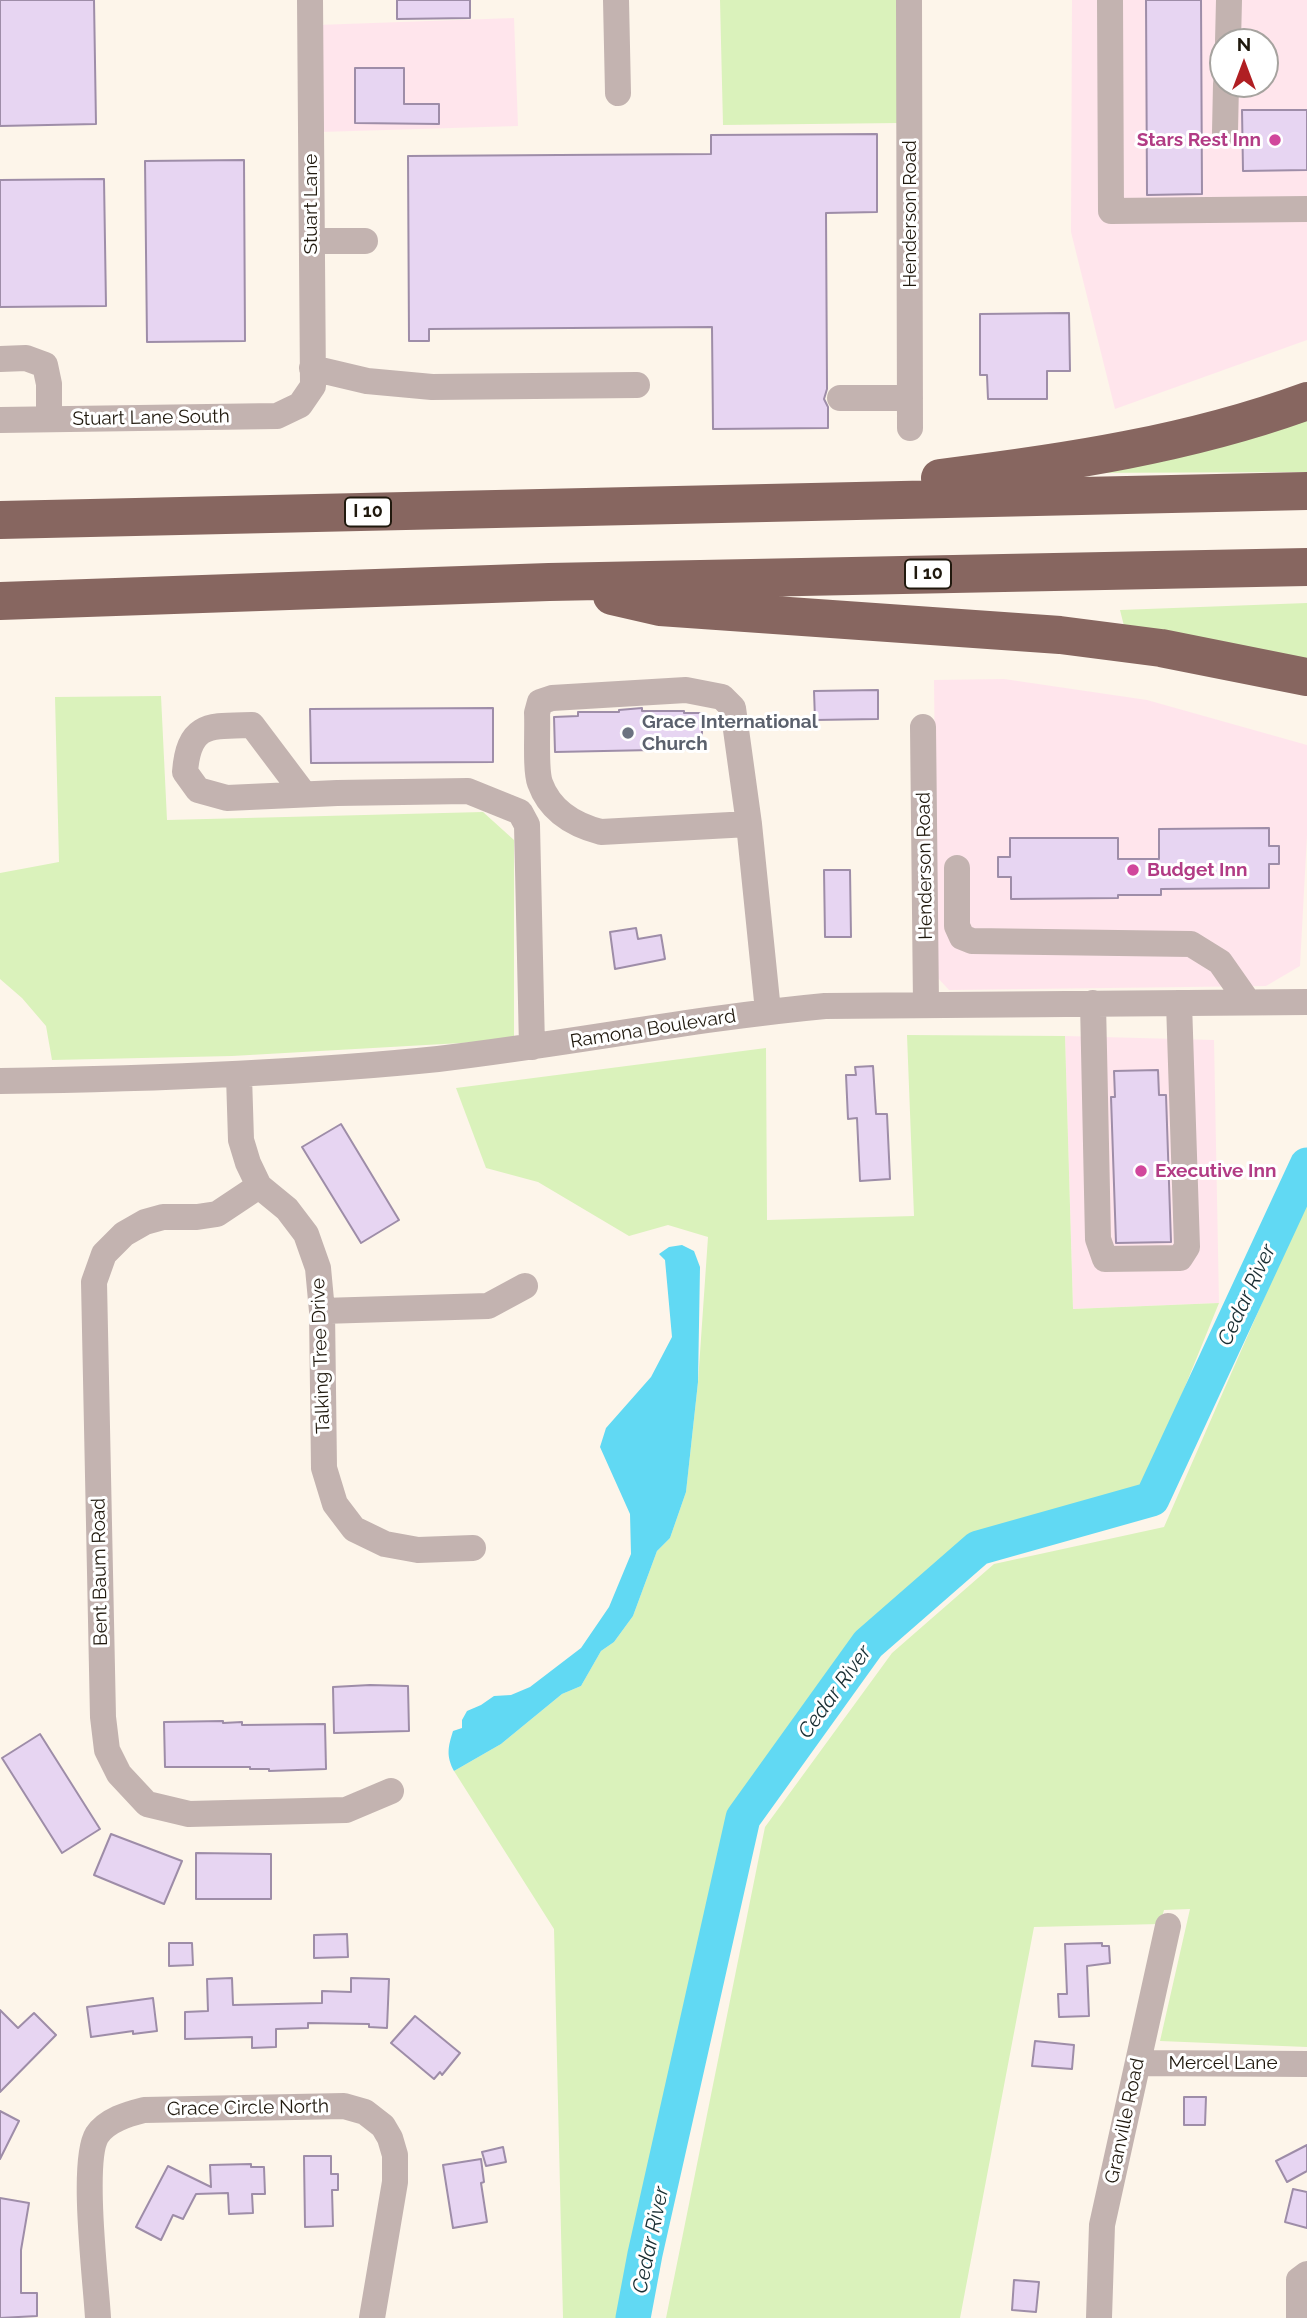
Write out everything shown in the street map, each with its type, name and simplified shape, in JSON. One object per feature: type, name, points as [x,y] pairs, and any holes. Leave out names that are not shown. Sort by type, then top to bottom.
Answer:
[{"type":"highway","points":[[737,504],[1103,455],[1203,433],[1307,401]]},
{"type":"highway","name":"I 10","points":[[0,520],[1307,491]]},
{"type":"highway","name":"I 10","points":[[0,601],[549,582],[1307,566]]},
{"type":"highway","points":[[549,582],[660,607],[1060,635],[1161,648],[1307,677]]},
{"type":"street","name":"Stuart Lane","points":[[300,405],[313,386],[310,0]]},
{"type":"street","points":[[616,0],[618,93]]},
{"type":"street","name":"Henderson Road","points":[[909,0],[910,428]]},
{"type":"street","points":[[1110,0],[1111,211],[1307,209]]},
{"type":"street","points":[[1228,28],[1229,0]]},
{"type":"street","points":[[1225,132],[1226,98]]},
{"type":"street","points":[[312,242],[365,241]]},
{"type":"street","points":[[0,359],[26,358],[45,365],[49,384],[49,419]]},
{"type":"street","points":[[313,368],[367,381],[432,387],[637,385]]},
{"type":"street","points":[[840,398],[910,398]]},
{"type":"street","name":"Stuart Lane South","points":[[0,420],[277,416],[300,405]]},
{"type":"street","points":[[748,824],[601,832],[577,826],[563,816],[539,782],[537,713],[540,702],[552,698],[686,691],[722,697],[733,708],[748,824],[768,1011]]},
{"type":"street","name":"Henderson Road","points":[[923,727],[926,1004]]},
{"type":"street","points":[[304,794],[468,791],[520,812],[527,825],[532,1047]]},
{"type":"street","points":[[957,867],[957,926],[962,937],[972,942],[1191,944],[1220,962],[1248,1002]]},
{"type":"street","name":"Ramona Boulevard","points":[[0,1081],[239,1076],[436,1059],[768,1011],[825,1006],[1307,1002]]},
{"type":"street","points":[[1093,1003],[1098,1239],[1105,1259],[1180,1258],[1187,1247],[1179,1003]]},
{"type":"street","name":"Talking Tree Drive","points":[[239,1076],[241,1140],[247,1163],[259,1186],[287,1209],[306,1234],[318,1268],[323,1311],[324,1468],[335,1504],[354,1529],[386,1545],[418,1550],[473,1548]]},
{"type":"street","name":"Bent Baum Road","points":[[259,1186],[217,1214],[163,1217],[145,1222],[124,1234],[104,1254],[94,1282],[103,1717],[107,1750],[119,1774],[147,1804],[189,1814],[346,1810],[391,1791]]},
{"type":"street","points":[[323,1311],[488,1306],[524,1286]]},
{"type":"street","name":"Granville Road","points":[[1099,2318],[1102,2225],[1168,1927]]},
{"type":"street","name":"Mercel Lane","points":[[1138,2063],[1307,2064]]},
{"type":"street","name":"Grace Circle North","points":[[98,2318],[89,2178],[91,2154],[98,2135],[110,2124],[126,2114],[144,2110],[344,2106],[366,2112],[383,2126],[396,2155],[396,2182],[372,2318]]},
{"type":"street","points":[[1299,2318],[1299,2280],[1307,2274]]},
{"type":"shaded area","points":[[1072,0],[1307,0],[1307,340],[1115,409],[1071,232]]},
{"type":"shaded area","points":[[514,18],[518,126],[320,132],[317,25]]},
{"type":"shaded area","points":[[1004,679],[1147,700],[1307,745],[1307,835],[1300,966],[1266,986],[949,990],[937,977],[934,680]]},
{"type":"shaded area","points":[[1065,1036],[1214,1040],[1219,1303],[1073,1309]]},
{"type":"green space","points":[[720,0],[900,0],[899,123],[723,125]]},
{"type":"green space","points":[[1307,410],[1307,472],[1071,473]]},
{"type":"green space","points":[[1307,603],[1307,669],[1124,626],[1120,610]]},
{"type":"green space","points":[[161,696],[167,820],[483,812],[514,840],[514,1040],[232,1056],[52,1060],[46,1026],[22,998],[0,979],[0,873],[59,862],[55,697]]},
{"type":"green space","points":[[907,1035],[1065,1036],[1073,1309],[1219,1303],[1145,1485],[973,1539],[861,1636],[729,1814],[622,2318],[563,2318],[554,1929],[454,1771],[501,1744],[562,1694],[581,1686],[601,1651],[614,1642],[633,1616],[657,1551],[670,1538],[686,1492],[698,1382],[708,1237],[668,1225],[629,1236],[538,1182],[486,1168],[456,1088],[766,1048],[767,1220],[914,1216]]},
{"type":"green space","points":[[1307,1200],[1307,2047],[1160,2041],[1190,1909],[1164,1910],[1160,1924],[1034,1927],[960,2318],[666,2318],[765,1827],[892,1653],[994,1564],[1164,1527]]},
{"type":"water","points":[[682,1245],[694,1251],[700,1267],[698,1382],[686,1492],[670,1538],[657,1551],[633,1616],[614,1642],[601,1651],[581,1686],[562,1694],[501,1744],[454,1771],[449,1756],[450,1742],[453,1731],[462,1728],[462,1720],[467,1711],[494,1696],[511,1695],[530,1687],[581,1648],[609,1607],[631,1554],[630,1514],[600,1447],[606,1428],[651,1377],[672,1337],[665,1260],[659,1254],[669,1247]]},
{"type":"building","points":[[0,0],[94,0],[96,124],[0,126]]},
{"type":"building","points":[[397,0],[470,0],[470,18],[397,19]]},
{"type":"building","points":[[1146,0],[1201,0],[1202,194],[1147,195]]},
{"type":"building","points":[[355,68],[404,68],[404,104],[439,104],[439,124],[355,123]]},
{"type":"building","name":"Stars Rest Inn","points":[[1242,110],[1307,110],[1307,170],[1243,171]]},
{"type":"building","points":[[877,134],[877,212],[826,213],[827,389],[824,399],[828,407],[828,428],[713,429],[712,327],[429,329],[429,341],[409,341],[408,156],[711,154],[711,135]]},
{"type":"building","points":[[244,160],[245,341],[147,342],[145,161]]},
{"type":"building","points":[[104,179],[106,306],[0,307],[0,180]]},
{"type":"building","points":[[1069,313],[1070,371],[1047,371],[1047,399],[988,399],[987,375],[980,375],[980,314]]},
{"type":"building","points":[[878,690],[878,719],[815,720],[814,691]]},
{"type":"building","points":[[493,708],[493,762],[311,763],[310,709]]},
{"type":"building","name":"Grace International Church","points":[[642,708],[642,711],[702,713],[702,749],[555,752],[554,717],[578,716],[578,712],[619,712]]},
{"type":"building","name":"Budget Inn","points":[[1269,828],[1269,846],[1279,846],[1279,864],[1269,864],[1269,888],[1161,889],[1161,895],[1118,895],[1118,898],[1011,899],[1011,877],[998,877],[998,857],[1010,857],[1010,838],[1118,838],[1118,859],[1159,859],[1159,829]]},
{"type":"building","points":[[824,870],[850,870],[851,937],[825,937]]},
{"type":"building","points":[[636,928],[638,939],[661,935],[665,959],[615,969],[610,932]]},
{"type":"building","points":[[873,1066],[876,1114],[887,1114],[890,1179],[860,1181],[857,1118],[848,1119],[846,1075],[856,1075],[855,1067]]},
{"type":"building","name":"Executive Inn","points":[[1158,1070],[1159,1095],[1166,1095],[1171,1242],[1116,1243],[1111,1097],[1115,1097],[1114,1071]]},
{"type":"building","points":[[341,1124],[399,1220],[361,1243],[302,1147]]},
{"type":"building","points":[[408,1686],[409,1731],[334,1733],[333,1687]]},
{"type":"building","points":[[164,1722],[242,1722],[242,1725],[325,1724],[326,1769],[269,1771],[250,1767],[165,1767]]},
{"type":"building","points":[[40,1734],[100,1829],[62,1853],[2,1758]]},
{"type":"building","points":[[111,1834],[182,1861],[164,1904],[94,1875]]},
{"type":"building","points":[[196,1853],[271,1854],[271,1899],[196,1899]]},
{"type":"building","points":[[347,1934],[348,1957],[314,1958],[314,1935]]},
{"type":"building","points":[[169,1943],[192,1943],[193,1965],[169,1966]]},
{"type":"building","points":[[1102,1943],[1102,1946],[1109,1946],[1110,1963],[1087,1966],[1089,2016],[1059,2017],[1058,1994],[1067,1994],[1065,1944]]},
{"type":"building","points":[[232,1978],[233,2005],[322,2003],[322,1991],[351,1992],[351,1978],[389,1979],[387,2028],[369,2027],[369,2024],[308,2023],[308,2028],[276,2029],[276,2047],[252,2048],[252,2037],[185,2039],[185,2012],[208,2011],[207,1979]]},
{"type":"building","points":[[153,1998],[157,2031],[133,2034],[133,2031],[91,2037],[87,2007]]},
{"type":"building","points":[[0,2010],[18,2028],[34,2013],[56,2035],[0,2092]]},
{"type":"building","points":[[415,2016],[460,2053],[442,2075],[440,2072],[434,2079],[391,2043]]},
{"type":"building","points":[[1035,2041],[1074,2045],[1072,2069],[1032,2066]]},
{"type":"building","points":[[1184,2097],[1206,2097],[1205,2125],[1184,2125]]},
{"type":"building","points":[[0,2111],[19,2121],[0,2159]]},
{"type":"building","points":[[1307,2145],[1307,2171],[1287,2182],[1276,2161]]},
{"type":"building","points":[[503,2147],[506,2162],[486,2166],[482,2152]]},
{"type":"building","points":[[304,2156],[331,2156],[331,2174],[338,2174],[338,2190],[332,2190],[333,2226],[305,2227]]},
{"type":"building","points":[[481,2159],[484,2182],[481,2183],[487,2222],[453,2228],[443,2165]]},
{"type":"building","points":[[251,2164],[251,2167],[264,2167],[265,2194],[252,2194],[253,2213],[229,2214],[228,2193],[196,2194],[183,2219],[173,2215],[161,2240],[136,2227],[168,2166],[211,2187],[210,2165]]},
{"type":"building","points":[[1293,2189],[1307,2192],[1307,2228],[1285,2222]]},
{"type":"building","points":[[0,2198],[29,2203],[21,2250],[21,2293],[37,2293],[37,2316],[0,2318]]},
{"type":"building","points":[[1014,2280],[1039,2282],[1036,2312],[1012,2310]]},
{"type":"waterway","name":"Cedar River","points":[[633,2318],[743,1818],[868,1644],[978,1548],[1152,1499],[1307,1165]]},
{"type":"place","name":"Stars Rest Inn","points":[[1275,140]]},
{"type":"place","name":"Grace International Church","points":[[628,733]]},
{"type":"place","name":"Budget Inn","points":[[1133,870]]},
{"type":"place","name":"Executive Inn","points":[[1141,1171]]}]
